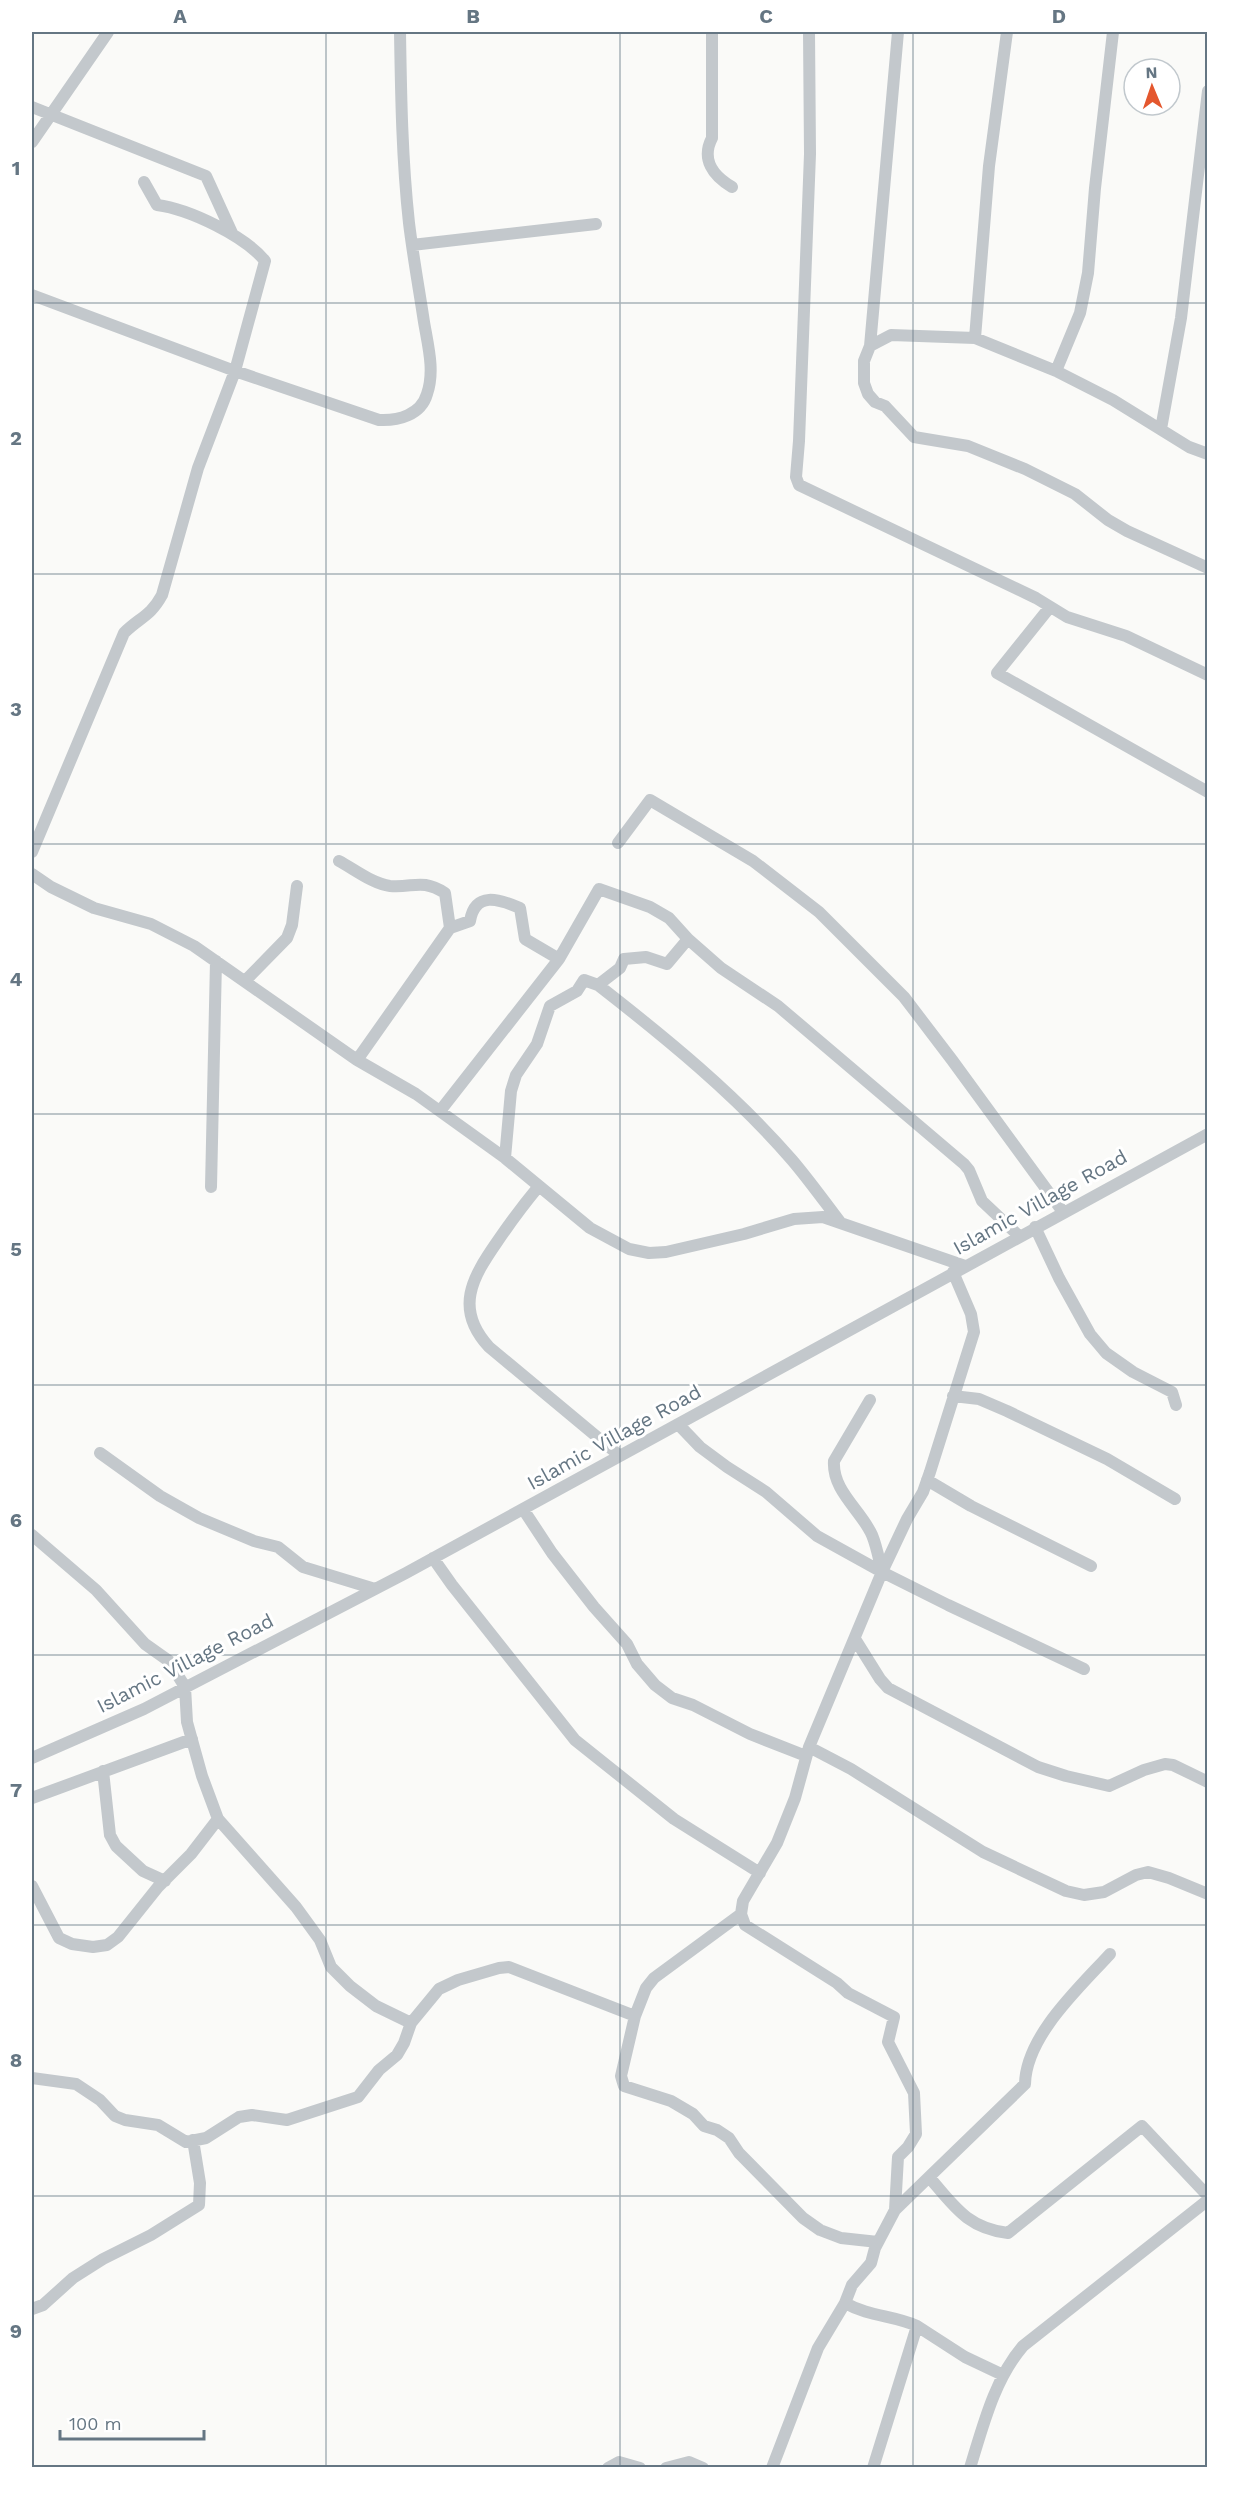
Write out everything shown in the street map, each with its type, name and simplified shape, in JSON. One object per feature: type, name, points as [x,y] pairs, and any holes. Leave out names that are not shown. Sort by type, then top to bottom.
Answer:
[{"type":"street","points":[[32,142],[108,32]]},
{"type":"street","points":[[32,295],[379,420],[406,417],[420,407],[426,398],[431,371],[401,153],[400,32]]},
{"type":"street","points":[[712,32],[712,126],[708,158],[717,178],[732,187]]},
{"type":"street","points":[[809,32],[810,154],[796,477],[799,484],[813,493],[1067,617],[1140,641],[1208,675]]},
{"type":"street","points":[[898,32],[870,346],[864,361],[864,382],[868,394],[875,402],[885,406],[914,436],[968,446],[1025,469],[1075,494],[1107,520],[1127,531],[1208,568]]},
{"type":"street","points":[[975,338],[989,166],[1007,32]]},
{"type":"street","points":[[1056,371],[1080,313],[1088,273],[1095,188],[1113,32]]},
{"type":"street","points":[[1161,429],[1181,318],[1208,91]]},
{"type":"street","points":[[32,107],[206,176],[232,233]]},
{"type":"street","points":[[32,852],[124,633],[154,610],[162,595],[198,468],[236,370],[265,261],[232,233],[171,207],[157,205],[144,182]]},
{"type":"street","points":[[412,245],[596,224]]},
{"type":"street","points":[[870,346],[891,335],[975,338],[1056,371],[1113,400],[1189,447],[1208,454]]},
{"type":"street","points":[[1050,607],[996,673],[1208,792]]},
{"type":"street","points":[[618,843],[650,800],[753,861],[819,912],[904,998],[1063,1212]]},
{"type":"street","points":[[339,861],[389,886],[419,883],[434,886],[445,893],[450,928]]},
{"type":"street","points":[[32,874],[51,887],[94,908],[151,924],[194,946],[357,1060],[416,1094],[505,1158],[590,1228],[629,1249],[649,1253],[666,1252],[721,1240],[794,1219],[824,1217],[959,1269],[974,1332],[927,1480],[882,1572],[808,1752],[795,1798],[777,1843],[743,1901],[741,1914],[745,1925],[837,1983],[848,1993],[894,2017],[888,2042],[914,2093],[916,2134],[898,2157],[895,2210]]},
{"type":"street","points":[[245,981],[287,938],[292,925],[297,886]]},
{"type":"street","points":[[440,1112],[559,959],[600,889],[650,907],[669,918],[688,939],[721,968],[778,1006],[964,1164],[969,1170],[982,1201],[1019,1236]]},
{"type":"street","points":[[357,1060],[450,928],[470,921],[471,912],[479,902],[491,899],[520,908],[525,939],[559,959]]},
{"type":"street","points":[[598,985],[620,968],[624,959],[646,957],[667,964],[688,939]]},
{"type":"street","points":[[211,1187],[216,961]]},
{"type":"street","points":[[505,1158],[511,1091],[516,1075],[537,1044],[550,1006],[577,991],[584,980],[598,985],[651,1027],[733,1099],[791,1159],[840,1222]]},
{"type":"street","name":"Islamic Village Road","points":[[32,1758],[144,1709],[375,1589],[1208,1134]]},
{"type":"street","points":[[539,1186],[518,1211],[479,1269],[471,1285],[469,1311],[478,1335],[489,1347],[620,1456]]},
{"type":"street","points":[[1035,1227],[1059,1278],[1090,1334],[1106,1353],[1133,1372],[1172,1392],[1176,1405]]},
{"type":"street","points":[[952,1396],[979,1399],[1070,1440],[1175,1499]]},
{"type":"street","points":[[870,1400],[834,1461],[834,1470],[851,1506],[872,1534],[882,1572]]},
{"type":"street","points":[[678,1424],[700,1447],[766,1492],[818,1536],[882,1572],[1084,1669]]},
{"type":"street","points":[[100,1453],[160,1496],[199,1518],[254,1541],[278,1547],[303,1567],[375,1589]]},
{"type":"street","points":[[927,1480],[971,1506],[1091,1566]]},
{"type":"street","points":[[523,1509],[552,1553],[594,1607],[627,1644],[637,1664],[655,1685],[672,1698],[693,1705],[750,1734],[808,1752],[851,1769],[983,1852],[1066,1891],[1084,1895],[1104,1892],[1136,1875],[1148,1872],[1208,1894]]},
{"type":"street","points":[[32,1535],[96,1590],[145,1644],[169,1661],[186,1687],[186,1722],[218,1819],[296,1907],[320,1940],[331,1967],[350,1986],[376,2006],[411,2023]]},
{"type":"street","points":[[433,1558],[575,1740],[674,1819],[760,1873]]},
{"type":"street","points":[[855,1639],[888,1688],[1038,1767],[1109,1785],[1165,1764],[1180,1768],[1208,1782]]},
{"type":"street","points":[[32,1798],[192,1739]]},
{"type":"street","points":[[103,1771],[111,1835],[116,1846],[143,1871],[165,1881]]},
{"type":"street","points":[[32,1886],[59,1938],[72,1944],[93,1947],[107,1945],[118,1937],[191,1854],[218,1819]]},
{"type":"street","points":[[741,1914],[654,1978],[646,1988],[635,2016],[621,2076],[624,2086],[671,2101],[693,2114],[704,2126],[717,2130],[729,2138],[739,2152],[795,2210],[820,2230],[841,2238],[878,2242]]},
{"type":"street","points":[[772,2468],[818,2348],[845,2302],[852,2285],[871,2263],[878,2242],[895,2210],[1025,2084],[1025,2069],[1035,2047],[1053,2019],[1110,1954]]},
{"type":"street","points":[[32,2078],[76,2084],[99,2100],[115,2116],[125,2120],[158,2125],[186,2142],[206,2138],[239,2117],[252,2115],[287,2120],[358,2097],[379,2070],[397,2055],[411,2023],[439,1989],[458,1980],[509,1967],[635,2016]]},
{"type":"street","points":[[929,2177],[969,2221],[998,2232],[1008,2233],[1142,2126],[1208,2198],[1023,2346],[1008,2364],[1003,2375],[970,2468]]},
{"type":"street","points":[[32,2309],[43,2306],[73,2278],[103,2259],[151,2235],[199,2205],[200,2183],[193,2140]]},
{"type":"street","points":[[845,2302],[861,2312],[903,2320],[917,2326],[965,2357],[1003,2375]]},
{"type":"street","points":[[873,2468],[917,2326]]},
{"type":"street","points":[[608,2468],[620,2462],[640,2468]]},
{"type":"street","points":[[666,2468],[689,2462],[703,2468]]}]
